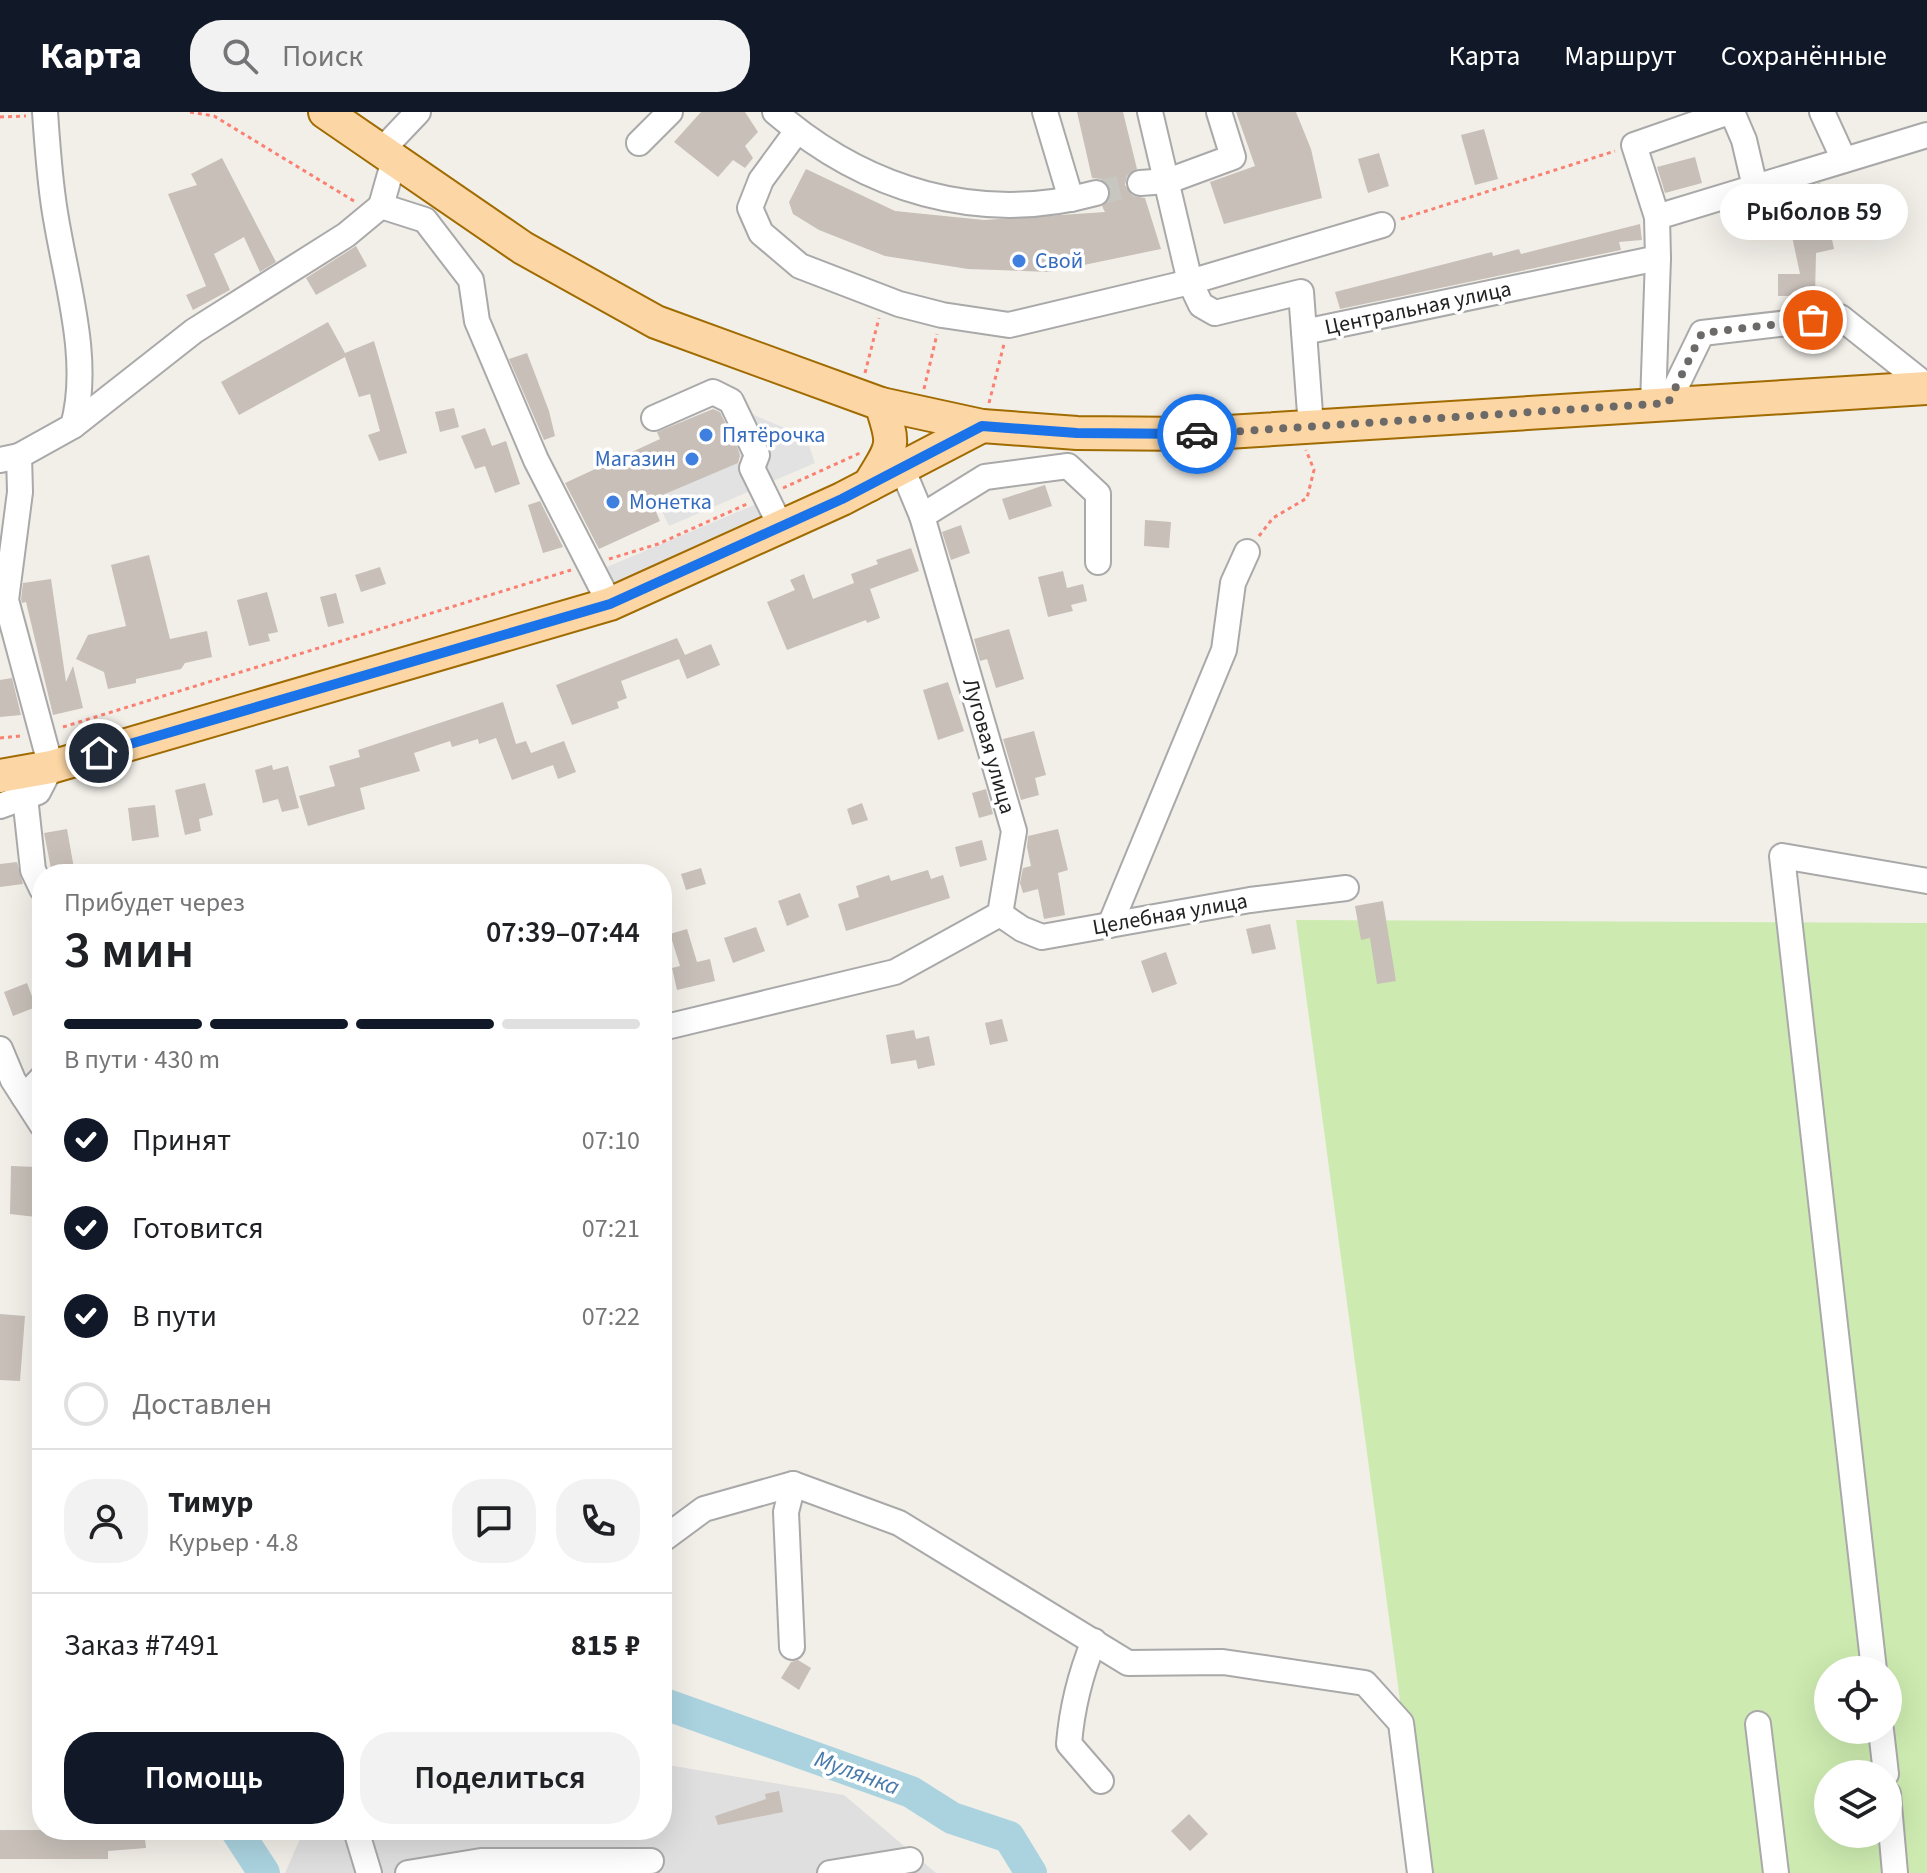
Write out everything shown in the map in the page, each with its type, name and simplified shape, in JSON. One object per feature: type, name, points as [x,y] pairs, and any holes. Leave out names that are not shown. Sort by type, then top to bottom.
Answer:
[{"type":"main road","points":[[325,112],[523,248],[656,322],[870,400],[982,426],[1077,433],[1195,434],[1927,387]]},
{"type":"main road","points":[[870,400],[897,453]]},
{"type":"main road","points":[[0,776],[51,767],[610,604],[869,485],[888,453],[897,453],[982,426]]},
{"type":"street","points":[[45,112],[53,198],[75,325],[80,400],[73,426]]},
{"type":"street","points":[[0,806],[38,792],[51,767],[6,600],[20,492],[10,458],[73,426],[194,331],[346,235],[381,206],[387,156],[418,112]]},
{"type":"street","points":[[639,143],[670,112]]},
{"type":"street","points":[[775,112],[797,131],[879,179],[947,201],[1005,206],[1071,199],[1096,193]]},
{"type":"street","points":[[1045,112],[1071,199]]},
{"type":"street","points":[[1150,112],[1190,282]]},
{"type":"street","points":[[1140,183],[1168,181],[1233,157],[1219,112]]},
{"type":"street","points":[[1661,404],[1657,217],[1634,145],[1730,112],[1744,140],[1755,187]]},
{"type":"street","points":[[1822,112],[1844,160]]},
{"type":"street","points":[[797,131],[761,180],[750,208],[761,233],[800,266],[884,298],[942,315],[1009,325],[1190,282],[1382,225]]},
{"type":"street","points":[[1657,217],[1927,135]]},
{"type":"street","points":[[381,206],[425,220],[471,280],[477,321],[536,460],[610,604]]},
{"type":"street","name":"Центральная улица","points":[[1190,282],[1201,305],[1212,312],[1301,292],[1304,332],[1658,258]]},
{"type":"street","points":[[1661,404],[1702,333],[1840,317],[1927,387]]},
{"type":"street","points":[[1304,332],[1311,427]]},
{"type":"street","points":[[654,418],[713,392],[731,401],[757,455],[752,468],[781,527]]},
{"type":"street","name":"Луговая улица","points":[[897,453],[922,516],[1014,831],[1000,914]]},
{"type":"street","points":[[922,516],[985,477],[1068,466],[1098,494],[1098,562]]},
{"type":"street","points":[[1110,925],[1224,650],[1233,583],[1247,552]]},
{"type":"street","points":[[25,797],[32,864]]},
{"type":"street","points":[[1872,1656],[1782,856],[1927,881]]},
{"type":"street","name":"Целебная улица","points":[[1000,914],[1022,929],[1042,937],[1250,900],[1346,888]]},
{"type":"street","points":[[672,1026],[895,972],[1000,914]]},
{"type":"street","points":[[0,1049],[13,1086],[32,1112]]},
{"type":"street","points":[[792,1647],[786,1512],[793,1484]]},
{"type":"street","points":[[672,1533],[704,1509],[793,1484],[899,1523],[1128,1663],[1223,1662],[1365,1683],[1401,1723],[1420,1873]]},
{"type":"street","points":[[1094,1641],[1082,1670],[1071,1714],[1069,1744],[1101,1781]]},
{"type":"street","points":[[1758,1724],[1776,1873]]},
{"type":"street","points":[[359,1840],[369,1873]]},
{"type":"street","points":[[1893,1848],[1895,1873]]},
{"type":"street","points":[[830,1873],[910,1860]]},
{"type":"street","points":[[408,1873],[481,1861],[651,1861]]},
{"type":"path","points":[[190,112],[214,116],[352,201],[381,206]]},
{"type":"path","points":[[1382,225],[1634,145]]},
{"type":"path","points":[[870,400],[884,298]]},
{"type":"path","points":[[918,413],[942,315]]},
{"type":"path","points":[[982,426],[1009,325]]},
{"type":"path","points":[[0,738],[44,733],[658,544],[765,496],[897,453]]},
{"type":"path","points":[[1247,552],[1273,518],[1307,498],[1314,470]]},
{"type":"shaded area","points":[[716,399],[806,437],[815,463],[669,526],[656,498],[742,461]]},
{"type":"shaded area","points":[[759,503],[772,530],[617,600],[602,569]]},
{"type":"shaded area","points":[[672,1766],[844,1795],[936,1873],[285,1873],[300,1840],[672,1840]]},
{"type":"green space","points":[[1296,920],[1927,923],[1927,1873],[1423,1873]]},
{"type":"building","points":[[701,112],[745,112],[758,132],[745,146],[753,158],[745,168],[733,160],[718,177],[674,142]]},
{"type":"building","points":[[1077,112],[1123,112],[1137,169],[1127,176],[1125,185],[1133,196],[1145,198],[1161,249],[1050,272],[968,269],[885,256],[819,230],[793,214],[789,202],[806,169],[895,211],[984,220],[1105,212],[1102,206],[1110,198],[1110,189],[1101,179],[1092,178]]},
{"type":"building","points":[[1236,112],[1296,112],[1311,149],[1322,198],[1224,224],[1210,182],[1255,166]]},
{"type":"building","points":[[1484,129],[1498,179],[1475,185],[1461,135]]},
{"type":"building","points":[[1379,153],[1389,186],[1368,193],[1358,159]]},
{"type":"building","points":[[1695,157],[1702,183],[1665,193],[1657,167]]},
{"type":"building","points":[[222,158],[276,262],[260,272],[244,237],[214,254],[230,290],[193,310],[186,295],[206,286],[168,194],[197,185],[191,174]]},
{"type":"building","points":[[1820,183],[1834,249],[1816,253],[1815,296],[1778,296],[1778,274],[1800,274],[1783,194]]},
{"type":"building","points":[[1640,224],[1642,240],[1619,242],[1621,250],[1340,309],[1335,292],[1492,252],[1493,256],[1519,249],[1521,254]]},
{"type":"building","points":[[356,246],[367,266],[316,295],[306,278]]},
{"type":"building","points":[[328,322],[345,353],[374,341],[407,453],[379,461],[368,435],[380,431],[370,394],[359,397],[345,357],[239,415],[221,382]]},
{"type":"building","points":[[527,353],[555,436],[544,440],[509,359]]},
{"type":"building","points":[[454,408],[459,427],[440,432],[435,412]]},
{"type":"building","points":[[713,409],[720,412],[738,449],[738,463],[651,500],[660,521],[599,549],[565,483],[660,439],[657,432]]},
{"type":"building","points":[[485,428],[492,446],[506,441],[520,484],[495,493],[485,466],[475,469],[461,436]]},
{"type":"building","points":[[1045,485],[1052,506],[1009,520],[1002,499]]},
{"type":"building","points":[[540,501],[563,547],[543,553],[528,505]]},
{"type":"building","points":[[1145,520],[1171,522],[1169,548],[1144,546]]},
{"type":"building","points":[[961,525],[970,553],[951,560],[942,532]]},
{"type":"building","points":[[911,548],[919,571],[870,589],[880,618],[867,623],[866,620],[787,650],[767,602],[795,590],[790,580],[804,574],[813,599],[854,583],[851,574],[878,564],[876,560]]},
{"type":"building","points":[[149,555],[170,639],[207,631],[212,657],[185,663],[181,669],[136,679],[136,683],[108,689],[104,672],[76,659],[88,635],[126,626],[111,565]]},
{"type":"building","points":[[380,567],[386,584],[361,592],[355,575]]},
{"type":"building","points":[[1063,571],[1067,588],[1083,584],[1087,601],[1071,605],[1073,611],[1048,617],[1038,577]]},
{"type":"building","points":[[51,579],[66,682],[73,666],[83,708],[53,715],[26,602],[22,603],[21,599],[23,583]]},
{"type":"building","points":[[267,592],[278,632],[268,634],[270,641],[249,646],[237,600]]},
{"type":"building","points":[[336,593],[344,623],[328,627],[320,597]]},
{"type":"building","points":[[1009,629],[1024,679],[996,688],[987,659],[980,661],[974,639]]},
{"type":"building","points":[[677,638],[685,655],[711,644],[720,665],[687,679],[679,659],[621,681],[627,698],[617,702],[619,708],[572,725],[556,685]]},
{"type":"building","points":[[12,678],[21,715],[0,717],[0,680]]},
{"type":"building","points":[[948,682],[964,731],[938,740],[923,690]]},
{"type":"building","points":[[503,702],[516,744],[526,741],[531,753],[564,741],[576,772],[558,779],[553,765],[512,780],[496,738],[479,744],[478,739],[452,747],[450,741],[414,753],[420,771],[360,788],[365,809],[308,826],[299,796],[335,786],[329,766],[360,757],[358,750]]},
{"type":"building","points":[[1034,731],[1046,775],[1035,778],[1039,795],[1021,800],[1003,739]]},
{"type":"building","points":[[272,765],[273,770],[288,766],[299,808],[282,812],[278,799],[263,803],[255,770]]},
{"type":"building","points":[[205,783],[213,815],[199,819],[201,831],[185,835],[175,790]]},
{"type":"building","points":[[986,789],[993,814],[979,818],[972,793]]},
{"type":"building","points":[[862,803],[868,820],[852,825],[847,809]]},
{"type":"building","points":[[155,805],[159,837],[132,841],[128,808]]},
{"type":"building","points":[[67,829],[73,864],[50,864],[44,833]]},
{"type":"building","points":[[1058,829],[1068,870],[1058,873],[1065,915],[1044,919],[1038,889],[1023,893],[1020,883],[1023,868],[1031,866],[1028,836]]},
{"type":"building","points":[[982,840],[987,860],[960,867],[955,847]]},
{"type":"building","points":[[17,862],[23,884],[0,887],[0,864]]},
{"type":"building","points":[[701,868],[706,884],[686,890],[681,874]]},
{"type":"building","points":[[928,870],[931,879],[943,875],[950,898],[846,931],[838,904],[859,897],[856,886],[889,875],[891,881]]},
{"type":"building","points":[[800,893],[809,917],[787,926],[778,901]]},
{"type":"building","points":[[1383,901],[1396,981],[1377,984],[1370,938],[1361,940],[1355,906]]},
{"type":"building","points":[[1270,924],[1276,949],[1252,954],[1246,929]]},
{"type":"building","points":[[756,927],[765,951],[733,963],[724,938]]},
{"type":"building","points":[[687,929],[697,962],[710,959],[715,981],[677,990],[672,968],[680,966],[672,933]]},
{"type":"building","points":[[1166,952],[1177,984],[1152,993],[1141,961]]},
{"type":"building","points":[[27,983],[32,1009],[13,1016],[4,992]]},
{"type":"building","points":[[1002,1019],[1008,1041],[990,1045],[985,1023]]},
{"type":"building","points":[[914,1030],[916,1039],[929,1036],[935,1065],[918,1069],[916,1060],[891,1064],[886,1035]]},
{"type":"building","points":[[11,1166],[32,1167],[32,1217],[10,1214]]},
{"type":"building","points":[[0,1314],[25,1316],[20,1381],[0,1380]]},
{"type":"building","points":[[798,1660],[811,1668],[799,1690],[781,1678],[791,1662]]},
{"type":"building","points":[[779,1791],[783,1812],[718,1825],[715,1816],[766,1799],[765,1794]]},
{"type":"building","points":[[1189,1814],[1208,1834],[1190,1851],[1171,1831]]},
{"type":"building","points":[[0,1830],[32,1830],[32,1840],[145,1840],[146,1848],[108,1851],[108,1859],[0,1859]]},
{"type":"waterway","name":"Мулянка","points":[[672,1707],[911,1792],[952,1818],[1009,1837],[1031,1873]]},
{"type":"waterway","name":"Мулянка","points":[[243,1840],[264,1873]]},
{"type":"tunnel","points":[[1096,193],[1140,183]]},
{"type":"way so far","points":[[1197,434],[1668,403],[1702,333],[1813,320]]},
{"type":"place","name":"Свой","points":[[1019,261]]},
{"type":"place","name":"Рыболов 59","points":[[1813,320]]},
{"type":"place","name":"Пятёрочка","points":[[706,435]]},
{"type":"place","name":"Магазин","points":[[692,459]]},
{"type":"place","name":"Монетка","points":[[613,502]]},
{"type":"route","points":[[99,753],[610,604],[842,499],[982,426],[1077,433],[1197,434]]}]
